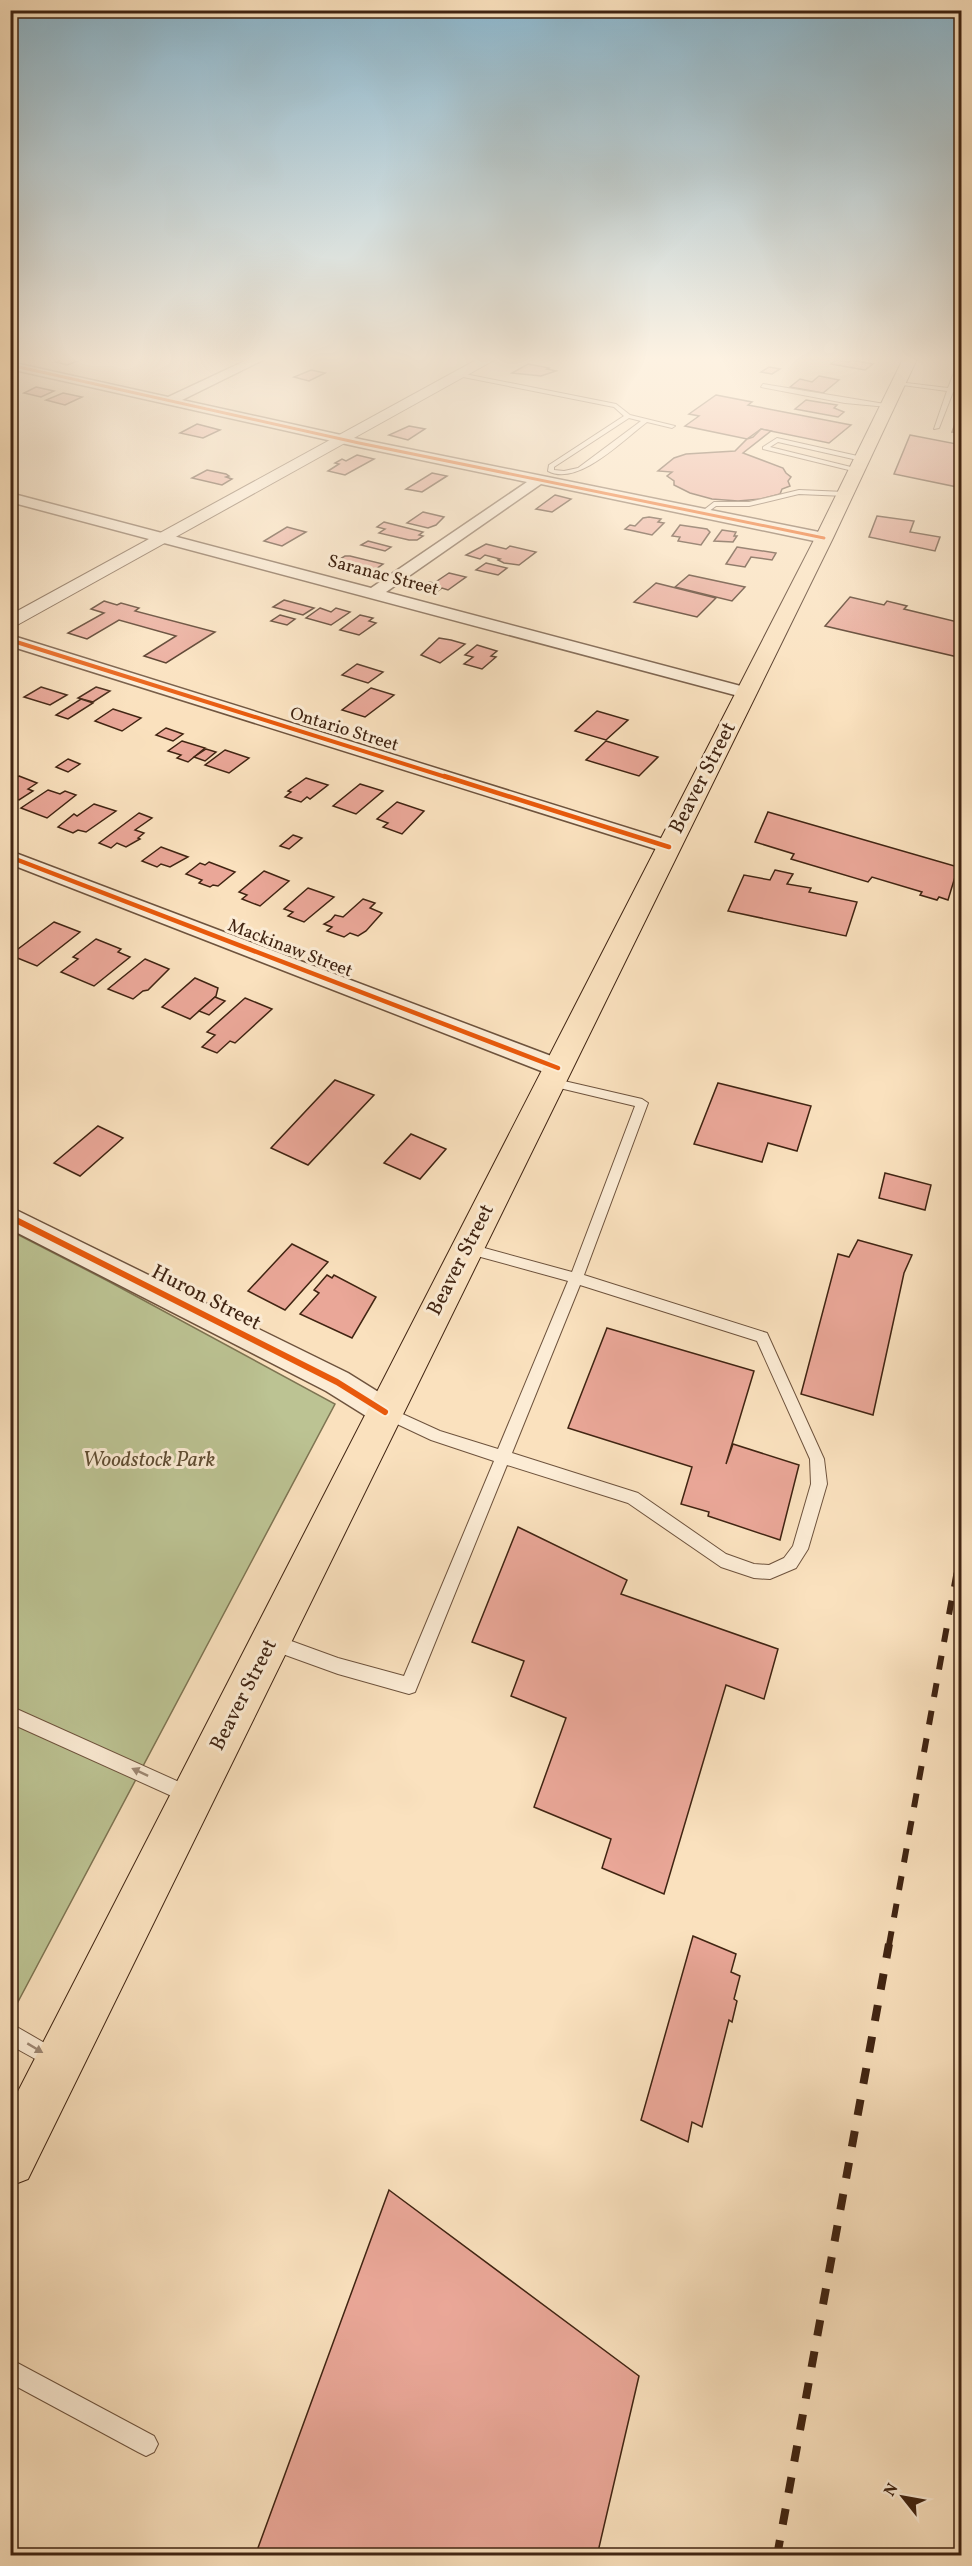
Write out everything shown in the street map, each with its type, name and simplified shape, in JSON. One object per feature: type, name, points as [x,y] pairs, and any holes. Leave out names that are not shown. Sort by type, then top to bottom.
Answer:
[{"type":"main road","name":"Beaver Street","points":[[10,2161],[853,479]]},
{"type":"street","points":[[10,623],[272,479]]},
{"type":"street","points":[[373,594],[540,479],[824,538]]},
{"type":"street","name":"Saranac Street","points":[[10,497],[746,693]]},
{"type":"street","name":"Ontario Street","points":[[10,640],[669,847]]},
{"type":"street","name":"Mackinaw Street","points":[[10,857],[554,1075]]},
{"type":"street","name":"Huron Street","points":[[10,1217],[337,1382],[385,1412]]},
{"type":"lane","points":[[703,513],[714,504],[749,504],[799,492],[845,494]]},
{"type":"lane","points":[[271,1642],[338,1666],[409,1686],[576,1278],[642,1103],[554,1075]]},
{"type":"lane","points":[[385,1412],[436,1436],[633,1498],[721,1560],[754,1571],[770,1572],[790,1563],[800,1550],[819,1484],[817,1459],[762,1337],[576,1278],[466,1248]]},
{"type":"lane","points":[[10,1714],[193,1797]]},
{"type":"lane","points":[[10,2033],[60,2063]]},
{"type":"lane","points":[[10,2370],[146,2444]]},
{"type":"green space","name":"Woodstock Park","points":[[11,1231],[335,1404],[11,2015]]},
{"type":"building","points":[[195,479],[232,479],[222,485]]},
{"type":"building","points":[[423,479],[443,479],[422,492],[406,489]]},
{"type":"building","points":[[671,479],[790,479],[790,486],[782,489],[780,494],[761,499],[738,501],[712,499],[690,493],[674,485],[674,481]]},
{"type":"building","points":[[917,479],[962,479],[962,488]]},
{"type":"building","points":[[555,495],[571,499],[552,512],[536,509]]},
{"type":"building","points":[[423,512],[444,517],[436,525],[428,528],[407,523]]},
{"type":"building","points":[[877,516],[914,521],[910,532],[940,537],[935,551],[869,537]]},
{"type":"building","points":[[643,518],[661,519],[658,522],[664,523],[652,535],[625,529],[630,525],[635,526]]},
{"type":"building","points":[[384,522],[423,532],[419,535],[423,536],[417,540],[409,540],[379,533],[385,529],[377,527]]},
{"type":"building","points":[[680,525],[707,529],[710,532],[701,545],[678,541],[680,537],[672,536]]},
{"type":"building","points":[[287,527],[306,532],[282,546],[264,541]]},
{"type":"building","points":[[722,530],[736,532],[734,536],[737,536],[733,542],[714,541]]},
{"type":"building","points":[[368,541],[391,547],[385,551],[361,545]]},
{"type":"building","points":[[486,544],[506,549],[510,546],[536,552],[519,565],[504,563],[498,560],[500,559],[485,555],[480,559],[466,555]]},
{"type":"building","points":[[737,547],[776,553],[772,560],[751,557],[745,567],[726,564]]},
{"type":"building","points":[[345,556],[383,564],[370,573],[338,564],[344,560],[340,559]]},
{"type":"building","points":[[486,563],[507,568],[498,575],[476,570]]},
{"type":"building","points":[[449,573],[466,577],[448,590],[442,588],[438,591],[421,587],[429,582],[434,583]]},
{"type":"building","points":[[689,575],[745,587],[732,601],[675,587]]},
{"type":"building","points":[[656,583],[716,598],[697,617],[634,602]]},
{"type":"building","points":[[850,597],[884,605],[887,601],[907,606],[904,609],[962,623],[962,658],[825,626]]},
{"type":"building","points":[[284,600],[314,608],[303,615],[273,607]]},
{"type":"building","points":[[104,601],[139,608],[135,611],[215,632],[166,663],[144,656],[176,636],[119,620],[87,639],[68,633],[104,613],[91,609]]},
{"type":"building","points":[[320,608],[331,612],[336,608],[350,612],[331,625],[306,618]]},
{"type":"building","points":[[280,615],[295,619],[287,625],[271,621]]},
{"type":"building","points":[[360,615],[373,618],[369,621],[376,623],[359,635],[340,630]]},
{"type":"building","points":[[439,638],[465,644],[440,663],[421,655]]},
{"type":"building","points":[[477,645],[497,651],[491,656],[496,657],[482,669],[464,664],[473,657],[465,655]]},
{"type":"building","points":[[357,664],[383,672],[368,683],[342,675]]},
{"type":"building","points":[[41,687],[67,695],[50,705],[24,697]]},
{"type":"building","points":[[96,687],[110,691],[93,702],[78,698]]},
{"type":"building","points":[[371,688],[394,695],[365,717],[342,710]]},
{"type":"building","points":[[81,699],[93,703],[68,719],[56,715]]},
{"type":"building","points":[[113,709],[141,718],[122,731],[95,721]]},
{"type":"building","points":[[597,711],[628,720],[606,740],[575,731]]},
{"type":"building","points":[[166,728],[183,734],[173,741],[156,735]]},
{"type":"building","points":[[182,741],[205,748],[188,762],[177,758],[181,755],[168,751]]},
{"type":"building","points":[[606,741],[658,757],[639,776],[586,760]]},
{"type":"building","points":[[206,749],[216,752],[205,761],[194,757]]},
{"type":"building","points":[[225,750],[249,758],[229,773],[205,765]]},
{"type":"building","points":[[68,759],[80,764],[68,772],[56,767]]},
{"type":"building","points":[[19,776],[37,783],[28,789],[33,791],[19,800],[14,798],[10,801],[10,781]]},
{"type":"building","points":[[306,778],[328,785],[310,799],[307,797],[301,802],[285,797],[291,792],[288,791]]},
{"type":"building","points":[[360,784],[383,791],[356,814],[333,806]]},
{"type":"building","points":[[48,790],[60,794],[65,791],[76,795],[47,818],[21,808]]},
{"type":"building","points":[[397,802],[424,811],[402,834],[383,827],[388,823],[377,819]]},
{"type":"building","points":[[94,804],[116,811],[86,832],[78,830],[73,833],[58,827],[74,814],[77,816]]},
{"type":"building","points":[[768,812],[958,867],[948,900],[939,897],[937,900],[920,895],[922,892],[872,877],[868,882],[791,859],[794,854],[755,842]]},
{"type":"building","points":[[139,813],[152,818],[135,830],[144,833],[138,838],[140,839],[126,847],[117,843],[111,848],[99,843]]},
{"type":"building","points":[[293,835],[302,838],[289,849],[280,846]]},
{"type":"building","points":[[161,847],[188,857],[170,867],[161,864],[157,867],[142,861]]},
{"type":"building","points":[[209,862],[235,872],[218,886],[210,887],[199,883],[202,880],[186,874],[200,863],[205,865]]},
{"type":"building","points":[[775,870],[793,874],[787,884],[811,888],[809,892],[857,902],[846,936],[728,911],[744,875],[770,880]]},
{"type":"building","points":[[264,871],[289,881],[260,906],[242,899],[247,895],[239,892]]},
{"type":"building","points":[[308,888],[334,897],[304,922],[288,916],[293,912],[284,909]]},
{"type":"building","points":[[363,899],[375,903],[370,908],[382,913],[366,931],[358,936],[350,933],[344,937],[327,931],[332,927],[324,924],[335,915],[343,917]]},
{"type":"building","points":[[54,922],[80,932],[37,966],[10,955]]},
{"type":"building","points":[[96,939],[121,949],[118,952],[130,957],[94,986],[61,972],[78,959],[73,957]]},
{"type":"building","points":[[145,959],[169,969],[148,990],[133,999],[108,989]]},
{"type":"building","points":[[195,978],[218,988],[216,996],[190,1019],[162,1007]]},
{"type":"building","points":[[215,997],[225,1001],[209,1015],[199,1011]]},
{"type":"building","points":[[245,998],[272,1009],[235,1043],[230,1041],[217,1053],[202,1047],[215,1035],[207,1032]]},
{"type":"building","points":[[335,1080],[374,1095],[308,1165],[271,1148]]},
{"type":"building","points":[[718,1083],[811,1106],[797,1151],[768,1143],[762,1162],[694,1144]]},
{"type":"building","points":[[98,1126],[123,1138],[80,1176],[54,1163]]},
{"type":"building","points":[[411,1134],[446,1149],[420,1179],[384,1163]]},
{"type":"building","points":[[885,1173],[931,1185],[925,1210],[879,1198]]},
{"type":"building","points":[[858,1240],[912,1255],[904,1273],[873,1415],[801,1394],[838,1254],[849,1257]]},
{"type":"building","points":[[292,1244],[328,1262],[285,1310],[248,1291]]},
{"type":"building","points":[[327,1275],[332,1278],[334,1275],[376,1297],[352,1338],[300,1314],[319,1293],[314,1290]]},
{"type":"building","points":[[607,1328],[754,1371],[726,1464],[733,1444],[799,1465],[780,1540],[708,1516],[709,1512],[681,1504],[692,1467],[568,1428]]},
{"type":"building","points":[[518,1527],[627,1580],[621,1594],[778,1649],[764,1699],[726,1685],[664,1894],[602,1868],[611,1839],[534,1807],[566,1718],[511,1696],[524,1661],[472,1642]]},
{"type":"building","points":[[693,1936],[736,1954],[731,1972],[740,1976],[734,1999],[737,2001],[732,2022],[729,2020],[702,2127],[692,2122],[688,2142],[641,2120]]},
{"type":"building","points":[[389,2190],[639,2376],[597,2556],[255,2556]]},
{"type":"railway","points":[[889,1945],[962,1543]]},
{"type":"railway","points":[[777,2556],[889,1944]]},
{"type":"cycle path","points":[[534,479],[824,538]]},
{"type":"cycle path","points":[[10,640],[669,847]]},
{"type":"cycle path","points":[[10,857],[558,1068]]},
{"type":"cycle path","points":[[10,1217],[337,1382],[385,1412]]}]
